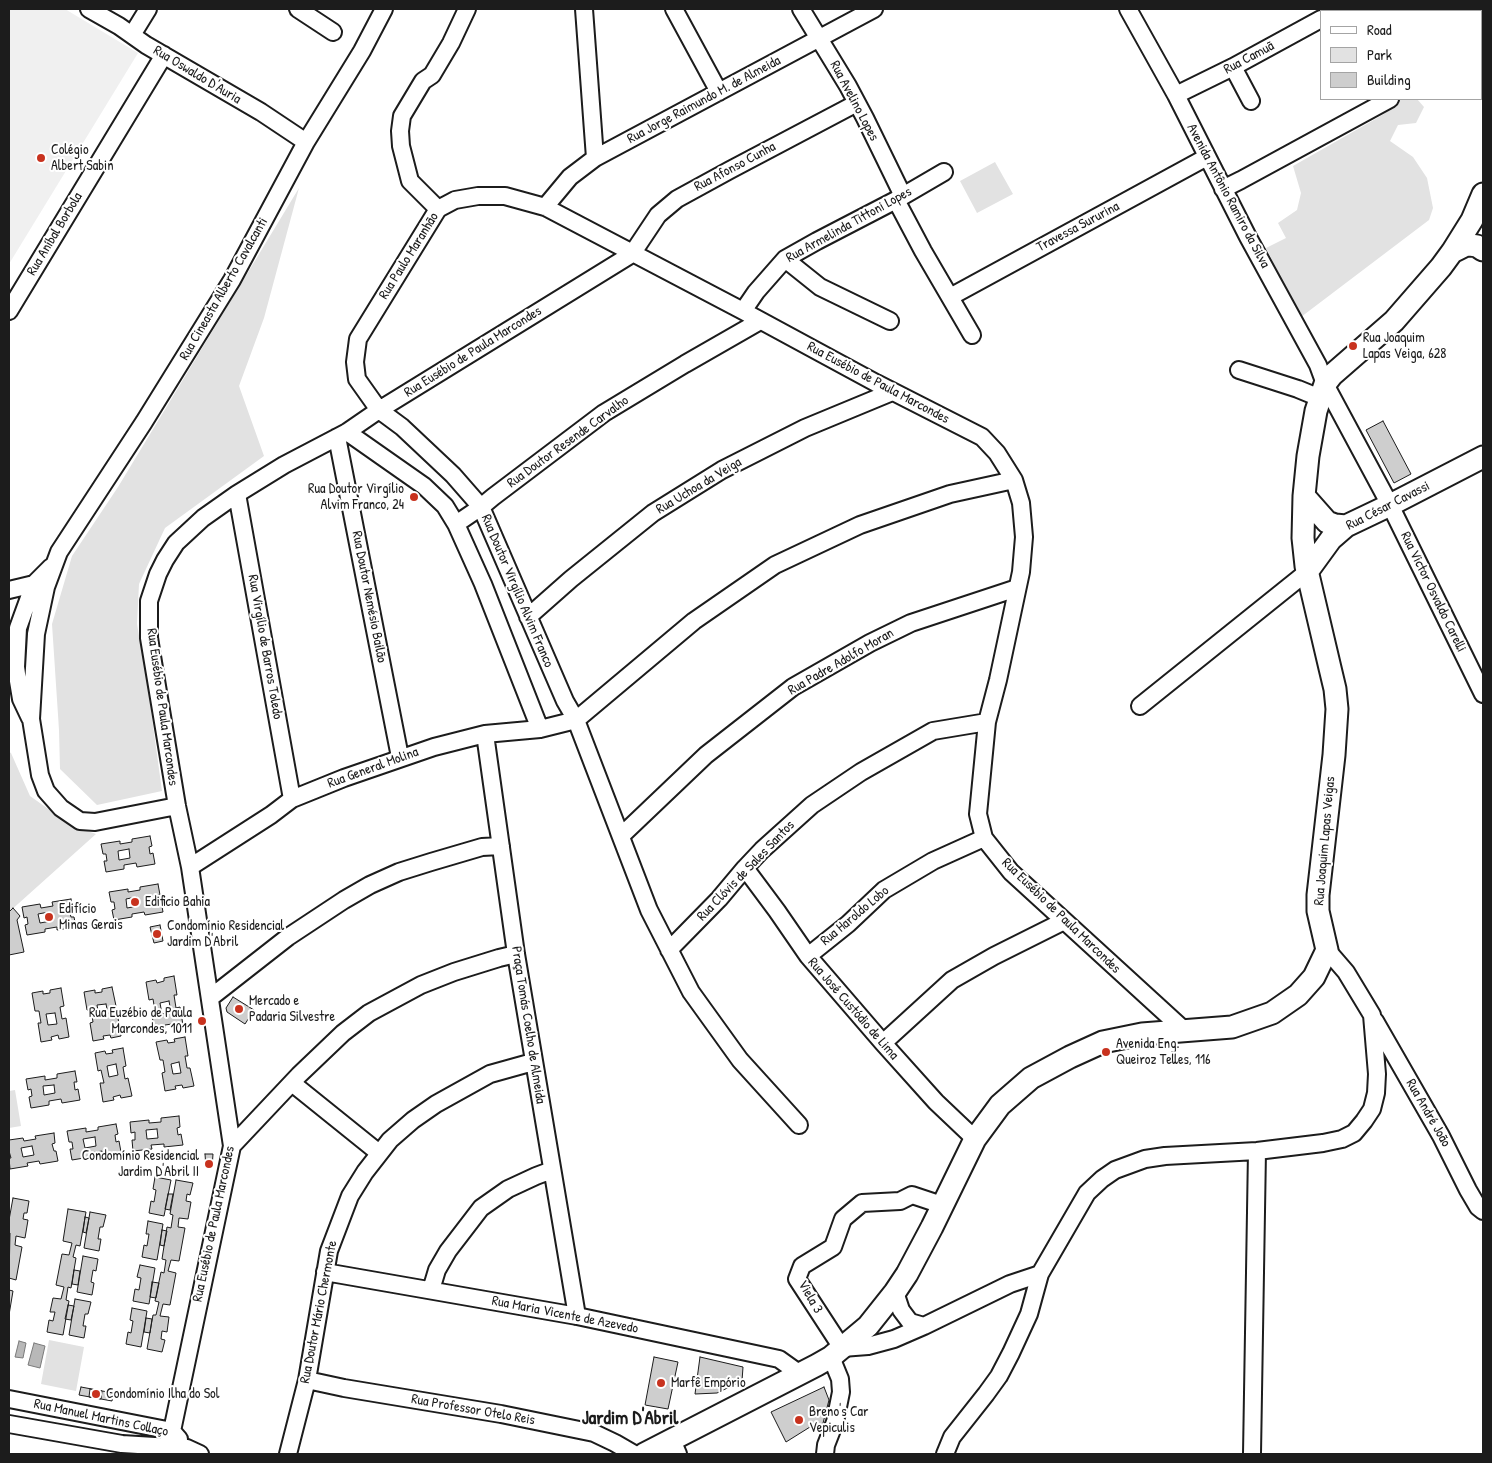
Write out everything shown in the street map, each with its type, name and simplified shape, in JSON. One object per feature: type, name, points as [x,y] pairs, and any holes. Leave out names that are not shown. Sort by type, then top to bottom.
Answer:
[{"type":"main road","name":"Rua Joaquim Lapas Veigas","points":[[1327,950],[1318,911],[1318,896],[1334,755],[1337,708],[1332,675],[1307,572],[1303,538],[1304,496],[1312,430],[1322,391],[1332,374],[1394,321],[1424,287],[1452,252],[1472,220],[1483,194]]},
{"type":"main road","points":[[1472,220],[1483,242]]},
{"type":"main road","points":[[1452,252],[1470,245],[1477,246],[1483,250]]},
{"type":"main road","name":"Rua César Cavassi","points":[[1307,572],[1331,539],[1346,526],[1390,506],[1483,457]]},
{"type":"main road","points":[[1304,496],[1327,522],[1335,526],[1346,526]]},
{"type":"main road","points":[[644,1454],[675,1447],[836,1353],[868,1326],[907,1274],[974,1139],[1000,1105],[1031,1078],[1103,1042],[1142,1034],[1232,1027],[1272,1013],[1298,995],[1314,977],[1327,950]]},
{"type":"street","name":"Rua Oswaldo D'Auria","points":[[89,9],[261,112],[306,142]]},
{"type":"street","points":[[132,35],[148,9]]},
{"type":"street","points":[[298,9],[333,32]]},
{"type":"street","name":"Rua Cineasta Alberto Cavalcanti","points":[[177,806],[95,822],[80,821],[62,808],[46,791],[42,783],[31,719],[36,634],[42,601],[59,552],[144,422],[232,280],[306,142],[362,51],[384,9]]},
{"type":"street","points":[[438,209],[410,181],[401,146],[402,116],[423,81],[432,75],[451,43],[467,9]]},
{"type":"street","points":[[584,9],[595,158]]},
{"type":"street","points":[[674,9],[720,92]]},
{"type":"street","name":"Rua Avelino Lopes","points":[[801,9],[857,103],[923,251],[972,335]]},
{"type":"street","name":"Rua Jorge Raimundo M. de Almeida","points":[[545,207],[570,177],[595,158],[874,9]]},
{"type":"street","name":"Avenida Antônio Ramiro da Silva","points":[[1128,9],[1176,95],[1223,189],[1318,365],[1322,391]]},
{"type":"street","name":"Rua Camuã","points":[[1176,95],[1233,67],[1314,17]]},
{"type":"street","name":"Rua Aníbal Borbola","points":[[9,311],[164,55]]},
{"type":"street","points":[[1233,67],[1251,100]]},
{"type":"street","points":[[1223,189],[1388,100]]},
{"type":"street","name":"Rua Afonso Cunha","points":[[632,254],[658,215],[677,199],[857,103]]},
{"type":"street","name":"Travessa Sururina","points":[[950,296],[1207,158]]},
{"type":"street","name":"Rua Armelinda Tittoni Lopes","points":[[743,311],[762,285],[785,259],[900,198],[944,172]]},
{"type":"street","name":"Rua Paulo Maranhão","points":[[379,410],[357,379],[355,362],[358,339],[438,209],[455,200],[478,196],[505,196],[545,207],[632,254]]},
{"type":"street","name":"Rua Eusébio de Paula Marcondes","points":[[166,1448],[172,1431],[232,1146],[190,867],[177,806],[149,638],[149,601],[158,574],[176,543],[203,518],[237,494],[284,465],[342,435],[379,410],[632,254],[743,311],[892,392],[982,437],[997,453],[1014,480],[1021,503],[1024,537],[1021,572],[987,722],[978,814],[984,838],[1010,872],[1185,1031]]},
{"type":"street","points":[[785,259],[820,287],[890,321]]},
{"type":"street","name":"Rua Doutor Resende Carvalho","points":[[456,524],[604,413],[760,321]]},
{"type":"street","points":[[1239,370],[1298,389],[1322,391]]},
{"type":"street","name":"Rua Victor Osvaldo Carelli","points":[[1322,391],[1390,506],[1483,694]]},
{"type":"street","name":"Rua Uchoa da Veiga","points":[[528,617],[652,513],[722,470],[805,428],[892,392]]},
{"type":"street","name":"Rua Doutor Virgílio Alvim Franco","points":[[379,410],[402,427],[453,475],[481,507],[564,701],[576,720]]},
{"type":"street","name":"Rua Doutor Virgílio Alvim Franco","points":[[342,435],[424,486],[445,506],[456,524],[484,584],[540,729]]},
{"type":"street","name":"Rua Doutor Nemésio Bailão","points":[[342,435],[400,757]]},
{"type":"street","points":[[799,1125],[740,1060],[691,992],[649,910],[576,720],[694,621],[775,565],[860,526],[923,503],[950,494],[1014,480]]},
{"type":"street","name":"Rua Virgílio de Barros Toledo","points":[[237,494],[292,799]]},
{"type":"street","name":"Rua Cineasta Alberto Cavalcanti","points":[[31,719],[20,698],[12,649],[13,624],[34,584],[54,563]]},
{"type":"street","points":[[1140,706],[1307,572]]},
{"type":"street","points":[[9,590],[34,584]]},
{"type":"street","name":"Rua Padre Adolfo Moran","points":[[621,836],[706,755],[793,687],[870,643],[911,623],[1017,588]]},
{"type":"street","points":[[13,624],[36,634]]},
{"type":"street","points":[[12,649],[34,658]]},
{"type":"street","points":[[9,680],[20,698]]},
{"type":"street","name":"Rua General Molina","points":[[190,867],[271,815],[292,799],[344,778],[434,746],[485,734],[540,729],[576,720]]},
{"type":"street","name":"Rua Clóvis de Sales Santos","points":[[669,950],[719,899],[745,868],[812,805],[861,772],[933,731],[987,722]]},
{"type":"street","name":"Praça Tomás Coelho de Almeida","points":[[485,734],[533,1062],[577,1316]]},
{"type":"street","name":"Rua Haroldo Lobo","points":[[808,956],[848,924],[884,890],[933,860],[984,838]]},
{"type":"street","points":[[210,998],[288,937],[370,885],[399,872],[431,862],[482,847],[501,846]]},
{"type":"street","name":"Rua José Custódio de Lima","points":[[745,868],[808,956],[882,1044],[936,1102],[974,1139]]},
{"type":"street","points":[[882,1044],[952,980],[994,956],[1064,921]]},
{"type":"street","name":"Rua Joaquim Lapas Veigas","points":[[945,1454],[952,1437],[986,1394],[1011,1354],[1029,1314],[1040,1274],[1087,1193],[1102,1179],[1114,1170],[1145,1159],[1165,1156],[1258,1151],[1342,1139],[1354,1133],[1364,1121],[1372,1109],[1376,1093],[1377,1074],[1372,1015],[1346,972],[1327,950]]},
{"type":"street","points":[[232,1146],[299,1074],[343,1033],[369,1013],[422,985],[454,972],[516,954]]},
{"type":"street","name":"Rua André João","points":[[1372,1015],[1441,1136],[1468,1190],[1478,1207],[1483,1211]]},
{"type":"street","name":"Rua Doutor Mário Chermonte","points":[[288,1454],[306,1380],[329,1251],[350,1196],[379,1153],[398,1133],[436,1104],[490,1074],[533,1062]]},
{"type":"street","points":[[292,1083],[379,1153]]},
{"type":"street","points":[[1252,1454],[1258,1151]]},
{"type":"street","points":[[431,1290],[437,1270],[448,1251],[481,1208],[508,1189],[552,1170]]},
{"type":"street","name":"Viela 3","points":[[825,1454],[842,1392],[836,1353],[798,1279],[802,1266],[832,1247],[843,1219],[862,1203],[900,1201],[912,1195],[942,1205]]},
{"type":"street","name":"Rua Maria Vicente de Azevedo","points":[[325,1272],[577,1316],[779,1359],[800,1374]]},
{"type":"street","points":[[836,1353],[894,1339],[1010,1284],[1040,1274]]},
{"type":"street","points":[[895,1292],[901,1310],[910,1322],[924,1326]]},
{"type":"street","name":"Rua Professor Otelo Reis","points":[[306,1380],[501,1414],[594,1433],[634,1454]]},
{"type":"street","name":"Rua Manuel Martins Collaço","points":[[9,1398],[172,1431],[194,1451]]},
{"type":"street","name":"Rua Manuel Martins Collaço","points":[[9,1424],[122,1444],[194,1451]]},
{"type":"shaded area","name":"Colégio Albert Sabin","points":[[9,9],[65,9],[138,53],[9,264]]},
{"type":"shaded area","points":[[19,1341],[26,1343],[23,1358],[15,1357]]},
{"type":"shaded area","points":[[34,1343],[45,1346],[40,1368],[28,1365]]},
{"type":"green space","points":[[1399,100],[1418,100],[1424,107],[1416,123],[1398,125],[1390,141],[1413,157],[1427,178],[1433,208],[1429,220],[1301,317],[1266,248],[1286,238],[1278,223],[1297,210],[1301,193],[1293,166],[1396,106]]},
{"type":"green space","points":[[995,162],[1013,194],[977,213],[960,181]]},
{"type":"green space","points":[[299,188],[264,318],[239,386],[264,456],[165,528],[139,584],[137,624],[162,791],[97,805],[60,769],[52,624],[72,556],[118,487]]},
{"type":"green space","points":[[9,752],[30,796],[71,825],[96,834],[9,912]]},
{"type":"green space","points":[[15,1090],[21,1126],[9,1128],[9,1091]]},
{"type":"green space","points":[[49,1340],[84,1347],[76,1391],[41,1384]]},
{"type":"building","points":[[1383,421],[1411,474],[1394,483],[1366,430]]},
{"type":"building","points":[[150,836],[152,846],[149,847],[150,854],[153,853],[155,864],[137,867],[136,863],[124,865],[124,869],[106,872],[104,861],[107,861],[106,854],[103,854],[101,844],[120,841],[120,844],[132,842],[132,839]]},
{"type":"building","points":[[129,849],[130,858],[119,860],[118,851]]},
{"type":"building","name":"Edificio Bahia","points":[[158,884],[160,895],[157,895],[158,902],[161,901],[163,912],[145,915],[144,912],[132,914],[132,917],[114,920],[112,910],[115,909],[114,902],[111,902],[109,892],[128,889],[128,892],[140,890],[140,887]]},
{"type":"building","points":[[136,897],[138,906],[127,908],[126,899]]},
{"type":"building","name":"Edifício Minas Gerais","points":[[71,899],[73,910],[69,910],[71,917],[74,917],[76,927],[57,930],[57,927],[45,929],[45,932],[27,935],[25,925],[28,924],[27,917],[24,918],[22,907],[40,904],[41,908],[53,906],[52,902]]},
{"type":"building","points":[[13,908],[20,916],[17,920],[24,952],[9,955],[9,912]]},
{"type":"building","points":[[49,912],[51,921],[40,923],[38,914]]},
{"type":"building","name":"Condomínio Residencial Jardim D'Abril","points":[[160,925],[163,941],[154,943],[150,927]]},
{"type":"building","points":[[174,976],[177,995],[174,995],[176,1008],[180,1007],[183,1025],[172,1027],[172,1024],[165,1025],[165,1028],[155,1030],[151,1012],[155,1011],[153,999],[149,1000],[146,982],[156,980],[157,983],[164,981],[164,978]]},
{"type":"building","points":[[112,987],[116,1006],[112,1006],[115,1018],[118,1018],[121,1036],[111,1038],[110,1035],[103,1036],[104,1039],[93,1041],[90,1023],[93,1022],[91,1010],[87,1010],[84,992],[95,990],[95,993],[102,992],[102,989]]},
{"type":"building","points":[[61,988],[64,1006],[60,1007],[62,1019],[66,1018],[69,1037],[59,1039],[58,1035],[51,1037],[52,1040],[41,1042],[38,1023],[41,1023],[39,1011],[35,1011],[32,993],[43,991],[43,994],[50,993],[50,990]]},
{"type":"building","name":"Mercado e Padaria Silvestre","points":[[233,997],[254,1010],[245,1024],[227,1012],[226,1008]]},
{"type":"building","points":[[169,1001],[171,1012],[162,1014],[160,1003]]},
{"type":"building","points":[[106,1004],[108,1014],[99,1016],[97,1005]]},
{"type":"building","points":[[55,1013],[57,1024],[48,1025],[46,1014]]},
{"type":"building","points":[[185,1037],[188,1056],[185,1056],[187,1068],[190,1068],[194,1086],[183,1088],[182,1085],[175,1086],[176,1089],[165,1091],[162,1073],[165,1072],[163,1060],[160,1060],[156,1042],[167,1040],[168,1043],[175,1042],[174,1039]]},
{"type":"building","points":[[123,1048],[126,1066],[123,1067],[125,1079],[128,1078],[132,1096],[121,1098],[120,1095],[113,1097],[114,1100],[103,1102],[100,1083],[104,1083],[101,1070],[98,1071],[95,1053],[105,1051],[106,1054],[113,1053],[112,1050]]},
{"type":"building","points":[[179,1062],[181,1073],[173,1074],[171,1064]]},
{"type":"building","points":[[116,1064],[118,1075],[109,1077],[107,1066]]},
{"type":"building","points":[[75,1071],[77,1082],[74,1082],[75,1090],[78,1089],[80,1100],[62,1103],[61,1099],[49,1101],[49,1105],[31,1108],[29,1097],[32,1096],[31,1089],[28,1090],[26,1079],[45,1076],[45,1080],[57,1078],[57,1074]]},
{"type":"building","points":[[54,1085],[55,1093],[44,1095],[43,1086]]},
{"type":"building","points":[[179,1116],[180,1127],[177,1128],[178,1135],[181,1134],[183,1145],[164,1147],[164,1144],[151,1145],[152,1149],[133,1151],[132,1140],[135,1140],[135,1132],[131,1133],[130,1122],[149,1120],[149,1123],[161,1122],[161,1118]]},
{"type":"building","points":[[116,1124],[118,1134],[115,1135],[116,1142],[119,1141],[121,1152],[103,1155],[102,1151],[90,1153],[90,1157],[72,1160],[70,1149],[73,1149],[72,1142],[69,1142],[67,1131],[86,1128],[86,1132],[98,1130],[98,1127]]},
{"type":"building","points":[[157,1129],[158,1138],[147,1139],[146,1130]]},
{"type":"building","points":[[54,1133],[55,1143],[52,1144],[58,1161],[40,1164],[39,1161],[27,1163],[28,1166],[10,1169],[9,1140],[23,1138],[24,1141],[36,1139],[35,1136]]},
{"type":"building","points":[[95,1137],[96,1146],[85,1148],[83,1139]]},
{"type":"building","points":[[32,1146],[34,1155],[23,1157],[21,1148]]},
{"type":"building","name":"Condomínio Residencial Jardim D'Abril II","points":[[205,1154],[213,1154],[212,1168],[206,1168]]},
{"type":"building","points":[[155,1177],[171,1180],[164,1216],[149,1213],[151,1201],[154,1202],[156,1190],[153,1189]]},
{"type":"building","points":[[176,1180],[193,1183],[190,1195],[187,1194],[186,1201],[191,1202],[188,1219],[179,1218],[178,1227],[185,1228],[179,1261],[171,1260],[168,1271],[176,1273],[170,1305],[163,1304],[160,1316],[169,1317],[167,1332],[162,1331],[161,1339],[165,1340],[162,1352],[147,1349],[153,1315],[156,1315],[159,1302],[155,1301],[161,1272],[164,1273],[166,1260],[162,1259],[167,1227],[171,1228],[173,1215],[170,1214]]},
{"type":"building","points":[[168,1194],[173,1194],[170,1210],[165,1209]]},
{"type":"building","points":[[13,1198],[29,1201],[27,1213],[24,1213],[23,1219],[28,1220],[25,1238],[16,1236],[15,1245],[22,1247],[16,1280],[9,1278],[9,1220]]},
{"type":"building","points":[[68,1209],[86,1212],[80,1246],[76,1245],[73,1257],[76,1258],[71,1288],[68,1287],[66,1300],[69,1301],[63,1335],[47,1332],[49,1320],[53,1321],[55,1312],[50,1312],[53,1298],[61,1299],[64,1287],[56,1285],[62,1254],[69,1255],[72,1243],[63,1241]]},
{"type":"building","points":[[90,1212],[106,1215],[103,1227],[100,1227],[99,1251],[84,1248]]},
{"type":"building","points":[[85,1217],[89,1218],[86,1233],[83,1232]]},
{"type":"building","points":[[148,1221],[163,1224],[157,1260],[142,1257],[144,1245],[147,1246],[149,1234],[146,1234]]},
{"type":"building","points":[[162,1230],[167,1231],[164,1246],[160,1245]]},
{"type":"building","points":[[83,1256],[98,1259],[96,1271],[93,1270],[91,1282],[94,1283],[92,1295],[77,1292]]},
{"type":"building","points":[[140,1265],[155,1268],[149,1304],[133,1301],[135,1289],[139,1290],[141,1278],[137,1277]]},
{"type":"building","points":[[74,1270],[80,1271],[78,1285],[72,1284]]},
{"type":"building","points":[[152,1282],[159,1283],[156,1298],[150,1297]]},
{"type":"building","points":[[9,1290],[13,1291],[9,1315]]},
{"type":"building","points":[[75,1299],[91,1302],[88,1314],[85,1314],[84,1338],[69,1335]]},
{"type":"building","points":[[68,1305],[74,1306],[71,1320],[65,1319]]},
{"type":"building","points":[[132,1308],[147,1311],[141,1347],[126,1344],[128,1332],[131,1333],[133,1321],[130,1320]]},
{"type":"building","points":[[146,1318],[152,1319],[150,1333],[144,1332]]},
{"type":"building","name":"Marfê Empório","points":[[654,1357],[678,1362],[668,1409],[645,1405]]},
{"type":"building","points":[[700,1357],[743,1367],[742,1381],[717,1393],[695,1394]]},
{"type":"building","points":[[81,1387],[113,1393],[112,1401],[79,1395]]},
{"type":"building","name":"Breno's Car Vepiculis","points":[[824,1387],[829,1400],[822,1427],[810,1427],[786,1442],[771,1412]]},
{"type":"building","name":"Condomínio Ilha do Sol","points":[[90,1389],[102,1391],[101,1399],[89,1397]]},
{"type":"place","name":"Colégio Albert Sabin","points":[[41,158]]},
{"type":"place","name":"Rua Joaquim Lapas Veiga, 628","points":[[1353,346]]},
{"type":"place","name":"Rua Doutor Virgílio Alvim Franco, 24","points":[[414,497]]},
{"type":"place","name":"Edificio Bahia","points":[[135,902]]},
{"type":"place","name":"Edifício Minas Gerais","points":[[49,917]]},
{"type":"place","name":"Condomínio Residencial Jardim D'Abril","points":[[157,934]]},
{"type":"place","name":"Mercado e Padaria Silvestre","points":[[239,1009]]},
{"type":"place","name":"Rua Euzébio de Paula Marcondes, 1011","points":[[202,1021]]},
{"type":"place","name":"Avenida Eng. Queiroz Telles, 116","points":[[1106,1052]]},
{"type":"place","name":"Condomínio Residencial Jardim D'Abril II","points":[[209,1164]]},
{"type":"place","name":"Marfê Empório","points":[[661,1383]]},
{"type":"place","name":"Condomínio Ilha do Sol","points":[[96,1394]]},
{"type":"place","name":"Breno's Car Vepiculis","points":[[799,1420]]},
{"type":"district","name":"Jardim D'Abril","points":[[630,1419]]}]
